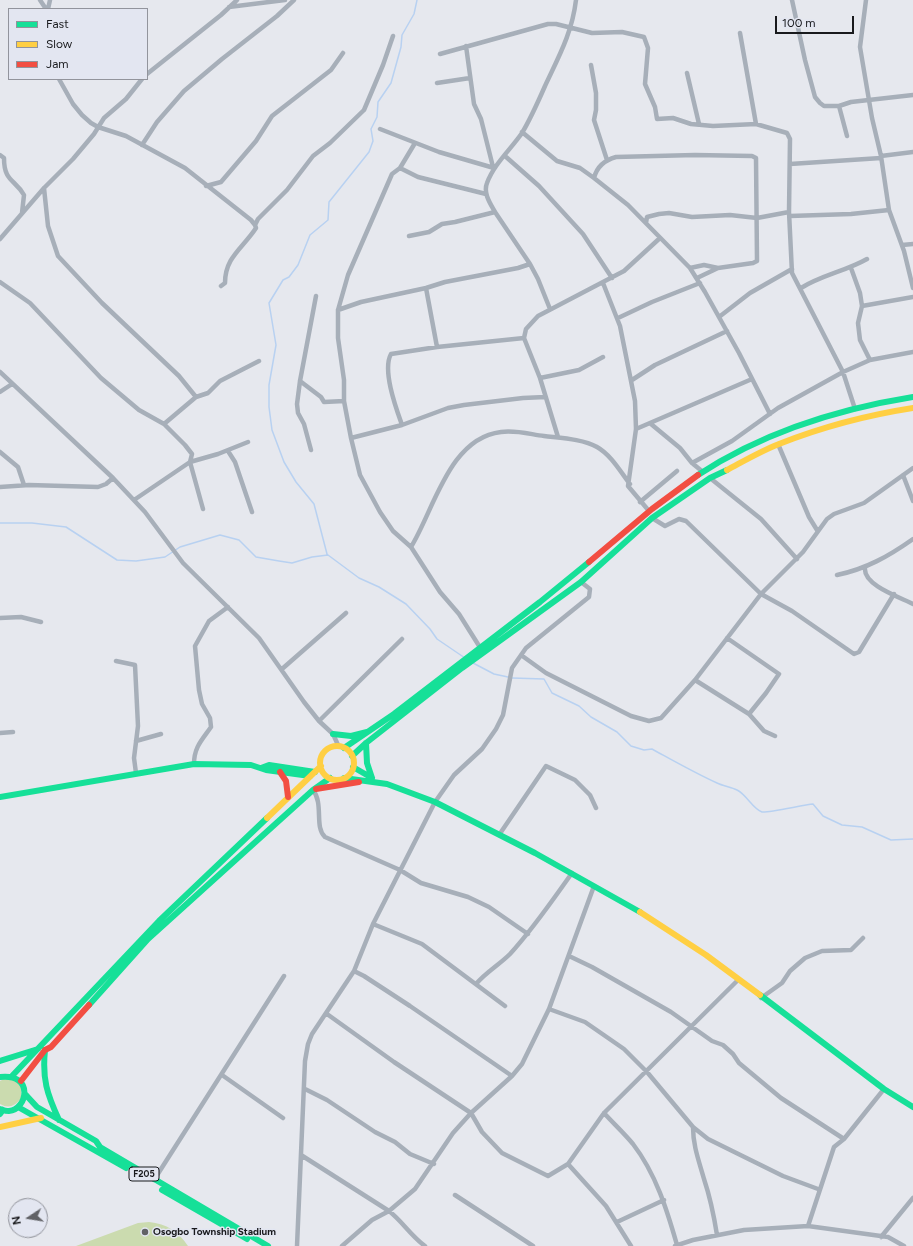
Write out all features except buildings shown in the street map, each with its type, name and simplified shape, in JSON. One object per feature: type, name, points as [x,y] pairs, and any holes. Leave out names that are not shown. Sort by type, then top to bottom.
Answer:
[{"type":"main road","points":[[352,756],[366,742],[573,576],[649,511],[704,472],[764,440],[794,428],[855,409],[913,397]]},
{"type":"main road","points":[[481,650],[581,582],[652,518],[710,478],[778,444],[820,429],[886,412],[913,408]]},
{"type":"main road","points":[[344,748],[374,729],[462,665]]},
{"type":"main road","points":[[333,734],[351,736],[374,729]]},
{"type":"main road","points":[[366,742],[366,758],[372,780]]},
{"type":"main road","points":[[344,778],[350,773],[353,767],[352,756],[344,748],[338,745],[329,748],[323,754],[321,766],[324,773],[330,778],[337,780],[344,778],[372,780],[435,802],[572,873],[661,923],[884,1089],[913,1106]]},
{"type":"main road","points":[[0,797],[194,764],[227,763],[280,772],[312,774]]},
{"type":"main road","points":[[261,768],[269,765],[312,774]]},
{"type":"main road","points":[[12,1076],[158,921],[321,766]]},
{"type":"main road","points":[[353,767],[372,780]]},
{"type":"main road","points":[[280,772],[286,781],[288,797]]},
{"type":"main road","points":[[2,1075],[12,1076],[21,1081],[45,1050],[51,1047],[148,939],[314,790],[330,778]]},
{"type":"main road","points":[[314,790],[372,780]]},
{"type":"main road","points":[[0,1061],[38,1049]]},
{"type":"main road","points":[[45,1050],[43,1080],[47,1094],[59,1120]]},
{"type":"main road","name":"F205","points":[[21,1081],[25,1094],[38,1107],[96,1141],[100,1148],[268,1246]]},
{"type":"main road","points":[[1,1111],[11,1110],[18,1107],[25,1094]]},
{"type":"main road","name":"F205","points":[[18,1107],[41,1118],[259,1246]]},
{"type":"main road","points":[[0,1127],[41,1118]]},
{"type":"street","points":[[40,0],[46,8]]},
{"type":"street","points":[[148,73],[229,8],[236,0]]},
{"type":"street","points":[[229,8],[285,0]]},
{"type":"street","points":[[142,145],[157,122],[184,91],[277,16],[294,0]]},
{"type":"street","points":[[550,309],[538,279],[530,264],[495,212],[486,194],[487,183],[494,168],[505,156],[522,132],[563,50],[571,27],[576,0]]},
{"type":"street","points":[[792,0],[815,97],[824,106],[839,106],[850,102],[913,95]]},
{"type":"street","points":[[866,0],[860,47],[869,101],[881,157],[889,210],[904,251],[913,288]]},
{"type":"street","points":[[440,54],[548,24],[571,27],[592,33],[622,32],[644,37],[648,48],[645,84],[655,106],[656,118],[660,120],[673,118],[713,126],[756,124],[787,133],[790,139],[789,214],[792,273],[843,372],[855,409]]},
{"type":"street","points":[[740,33],[756,124]]},
{"type":"street","points":[[221,286],[225,283],[228,263],[236,251],[248,240],[256,228],[255,225],[258,219],[287,190],[313,156],[330,143],[364,110],[383,66],[393,36]]},
{"type":"street","points":[[466,46],[474,104],[481,119],[494,168]]},
{"type":"street","points":[[206,186],[222,182],[256,141],[272,116],[331,70],[343,53]]},
{"type":"street","points":[[591,65],[596,93],[596,110],[594,120],[606,160]]},
{"type":"street","points":[[687,73],[699,124]]},
{"type":"street","points":[[437,83],[470,78]]},
{"type":"street","points":[[59,80],[64,91],[82,115],[98,127],[117,133],[185,168],[251,220],[255,225]]},
{"type":"street","points":[[0,239],[44,188],[73,159],[104,118],[126,99],[141,80]]},
{"type":"street","points":[[839,106],[847,136]]},
{"type":"street","points":[[380,129],[494,168]]},
{"type":"street","points":[[522,132],[557,161],[580,168],[594,178],[646,223],[690,268],[727,331],[770,414]]},
{"type":"street","points":[[415,142],[400,168],[392,174],[348,275],[338,310],[338,338],[344,380],[344,401],[360,475],[368,490],[393,531],[411,547],[440,592],[459,614],[481,650]]},
{"type":"street","points":[[790,164],[881,157],[913,152]]},
{"type":"street","points":[[0,155],[4,158],[4,168],[10,181],[24,195],[22,213]]},
{"type":"street","points":[[505,156],[539,186],[583,234],[612,278]]},
{"type":"street","points":[[594,178],[596,170],[606,160],[632,156],[752,156],[757,159],[757,261],[753,263],[718,268],[697,278]]},
{"type":"street","points":[[400,168],[418,177],[468,188],[486,194]]},
{"type":"street","points":[[44,188],[48,226],[58,256],[63,264],[179,376],[196,397]]},
{"type":"street","points":[[646,223],[647,218],[650,215],[669,213],[692,216],[730,215],[756,218],[789,214],[851,214],[889,210]]},
{"type":"street","points":[[409,236],[429,232],[442,224],[495,212]]},
{"type":"street","points":[[251,220],[258,219]]},
{"type":"street","points":[[558,437],[540,378],[524,338],[526,329],[532,322],[550,309],[562,305],[624,271],[660,238]]},
{"type":"street","points":[[902,245],[911,245]]},
{"type":"street","points":[[904,251],[911,245]]},
{"type":"street","points":[[801,288],[833,273],[851,268],[867,259]]},
{"type":"street","points":[[338,310],[361,302],[426,288],[445,282],[518,268],[530,264]]},
{"type":"street","points":[[690,268],[704,265],[718,268]]},
{"type":"street","points":[[851,268],[860,293],[862,306],[858,323],[860,340],[870,360]]},
{"type":"street","points":[[719,317],[750,293],[792,269]]},
{"type":"street","points":[[0,282],[16,292],[42,314],[101,378],[139,410],[164,424],[188,449],[192,454],[190,462],[203,509]]},
{"type":"street","points":[[603,283],[618,318],[632,380],[635,401],[636,429],[630,484],[628,486],[649,511]]},
{"type":"street","points":[[618,318],[652,302],[700,283]]},
{"type":"street","points":[[426,288],[437,347]]},
{"type":"street","points":[[311,450],[304,424],[298,413],[300,381],[316,296]]},
{"type":"street","points":[[862,306],[913,297]]},
{"type":"street","points":[[632,380],[655,365],[727,331]]},
{"type":"street","points":[[402,425],[392,392],[389,374],[390,355],[394,352],[524,338]]},
{"type":"street","points":[[692,463],[732,441],[787,403],[843,372],[870,360],[913,352]]},
{"type":"street","points":[[540,378],[580,370],[603,357]]},
{"type":"street","points":[[164,424],[196,397],[208,393],[227,376],[259,361]]},
{"type":"street","points":[[0,372],[114,478],[134,500],[184,563],[259,638],[319,721],[333,734],[338,745]]},
{"type":"street","points":[[1,391],[8,379]]},
{"type":"street","points":[[636,429],[651,424],[752,379]]},
{"type":"street","points":[[300,381],[321,397],[324,402],[344,401]]},
{"type":"street","points":[[1,391],[12,384]]},
{"type":"street","points":[[351,438],[402,425],[417,418],[464,405],[545,397]]},
{"type":"street","points":[[651,424],[680,448],[692,463],[704,472]]},
{"type":"street","points":[[411,547],[421,530],[449,471],[461,456],[479,440],[493,433],[511,431],[558,437],[596,446],[607,455],[630,484]]},
{"type":"street","points":[[134,500],[190,462],[228,451],[248,442]]},
{"type":"street","points":[[778,444],[809,517],[817,530]]},
{"type":"street","points":[[228,451],[235,462],[252,512]]},
{"type":"street","points":[[0,452],[18,467],[24,485]]},
{"type":"street","points":[[521,655],[546,673],[643,720],[649,721],[661,718],[695,680],[761,594],[797,559],[817,530],[827,519],[834,514],[864,503],[913,468]]},
{"type":"street","points":[[640,502],[677,471]]},
{"type":"street","points":[[903,475],[913,501]]},
{"type":"street","points":[[0,487],[24,485],[98,487],[106,484],[114,478]]},
{"type":"street","points":[[710,478],[761,519],[797,559]]},
{"type":"street","points":[[652,518],[665,526],[679,519],[686,521],[761,594],[792,611],[854,654],[859,652],[894,594]]},
{"type":"street","points":[[837,575],[865,568],[884,558],[913,538]]},
{"type":"street","points":[[865,568],[864,573],[869,581],[913,604]]},
{"type":"street","points":[[297,1246],[300,1155],[305,1089],[305,1061],[308,1044],[312,1034],[327,1014],[354,972],[373,924],[435,802],[454,775],[482,749],[504,715],[512,668],[521,655],[544,632],[589,597],[590,589],[581,582]]},
{"type":"street","points":[[194,764],[194,752],[202,737],[211,727],[210,718],[202,704],[199,690],[195,646],[210,621],[228,607]]},
{"type":"street","points":[[282,669],[346,613]]},
{"type":"street","points":[[0,618],[21,617],[41,622]]},
{"type":"street","points":[[727,638],[778,674],[766,693],[749,714]]},
{"type":"street","points":[[319,721],[402,639]]},
{"type":"street","points":[[116,661],[135,665],[138,726],[134,758],[136,773]]},
{"type":"street","points":[[695,680],[749,714],[764,731],[775,736]]},
{"type":"street","points":[[0,733],[13,732]]},
{"type":"street","points":[[136,741],[161,734]]},
{"type":"street","points":[[499,835],[546,766],[575,780],[590,795],[596,808]]},
{"type":"street","points":[[314,790],[318,797],[322,834],[400,870],[421,883],[468,897],[489,907],[528,934]]},
{"type":"street","points":[[476,984],[489,970],[501,963],[528,934],[572,873]]},
{"type":"street","points":[[342,1246],[372,1220],[388,1211],[415,1189],[434,1164],[453,1134],[471,1113],[512,1076],[522,1064],[549,1009],[594,886]]},
{"type":"street","points":[[373,924],[422,944],[505,1006]]},
{"type":"street","points":[[762,998],[782,983],[790,971],[805,958],[822,951],[851,950],[863,938]]},
{"type":"street","points":[[568,956],[592,967],[671,1012],[728,1049],[739,1063],[781,1098],[844,1139]]},
{"type":"street","points":[[354,972],[364,976],[410,1006],[512,1076]]},
{"type":"street","points":[[154,1180],[284,976]]},
{"type":"street","points":[[327,1014],[388,1058],[471,1113],[482,1132],[502,1153],[548,1176],[568,1164],[604,1113],[738,980]]},
{"type":"street","points":[[549,1009],[585,1022],[599,1030],[624,1049],[647,1072],[693,1127],[716,1143],[783,1176],[818,1189]]},
{"type":"street","points":[[222,1075],[283,1118]]},
{"type":"street","points":[[305,1089],[327,1100],[376,1132],[395,1142],[410,1154],[434,1164]]},
{"type":"street","points":[[808,1226],[818,1189],[834,1148],[844,1139],[884,1089]]},
{"type":"street","points":[[604,1113],[636,1149],[664,1200],[676,1245],[717,1235],[771,1227],[808,1226],[881,1236],[894,1240],[904,1246]]},
{"type":"street","points":[[693,1127],[693,1139],[697,1158],[712,1205],[717,1235]]},
{"type":"street","points":[[300,1155],[388,1211],[397,1218],[415,1239],[425,1246]]},
{"type":"street","points":[[568,1164],[581,1177],[618,1222],[630,1246]]},
{"type":"street","points":[[562,1168],[572,1169]]},
{"type":"street","points":[[455,1195],[533,1246]]},
{"type":"street","points":[[881,1236],[913,1198]]},
{"type":"street","points":[[618,1222],[664,1200]]},
{"type":"green space","points":[[4,1079],[14,1079],[21,1085],[21,1099],[11,1106],[0,1104],[0,1081]]},
{"type":"green space","name":"Osogbo Township Stadium","points":[[149,1222],[161,1224],[172,1229],[188,1246],[76,1246],[138,1223]]},
{"type":"waterway","points":[[327,554],[314,504],[296,482],[284,462],[272,430],[269,407],[269,385],[276,345],[269,303],[283,280],[289,277],[298,265],[310,235],[328,220],[329,202],[369,152],[373,141],[371,129],[377,117],[378,102],[391,83],[401,47],[402,35],[414,14],[417,0]]},
{"type":"waterway","points":[[0,523],[32,523],[66,527],[117,560],[136,561],[165,557],[180,547],[220,535],[239,540],[256,557],[292,563],[312,557],[328,555],[359,578],[379,587],[406,604],[430,629],[437,639],[465,658]]},
{"type":"waterway","points":[[473,663],[494,674],[508,677]]},
{"type":"waterway","points":[[512,678],[544,679],[552,693],[579,706],[591,717],[617,732],[631,746],[644,750],[652,749],[719,784],[741,792],[755,808],[762,812],[813,804],[823,816],[842,825],[862,827],[891,840],[913,839]]},
{"type":"traffic: fast","points":[[698,475],[748,447],[801,425],[857,408],[913,397]]},
{"type":"traffic: fast","points":[[352,756],[366,743],[462,668],[581,582],[652,518],[710,478],[727,470]]},
{"type":"traffic: fast","points":[[344,748],[394,714],[540,602],[589,562]]},
{"type":"traffic: fast","points":[[333,734],[351,736],[367,732]]},
{"type":"traffic: fast","points":[[366,743],[367,763],[372,778]]},
{"type":"traffic: fast","points":[[0,797],[194,764],[251,765],[266,770],[310,776]]},
{"type":"traffic: fast","points":[[261,768],[269,765],[315,772]]},
{"type":"traffic: fast","points":[[353,767],[372,778]]},
{"type":"traffic: fast","points":[[89,1005],[148,939],[313,790],[330,778]]},
{"type":"traffic: fast","points":[[344,778],[387,784],[435,802],[535,853],[640,912]]},
{"type":"traffic: fast","points":[[12,1076],[159,921],[267,818]]},
{"type":"traffic: fast","points":[[760,995],[884,1089],[913,1107]]},
{"type":"traffic: fast","points":[[0,1061],[38,1049]]},
{"type":"traffic: fast","points":[[45,1050],[44,1070],[46,1086],[59,1120]]},
{"type":"traffic: fast","points":[[0,1077],[11,1077],[19,1080],[23,1086],[24,1092],[20,1105],[15,1109],[9,1111],[0,1109]]},
{"type":"traffic: fast","points":[[25,1094],[37,1107],[96,1141],[100,1147],[268,1246]]},
{"type":"traffic: fast","points":[[18,1107],[126,1168]]},
{"type":"traffic: fast","points":[[0,1114],[3,1110]]},
{"type":"traffic: fast","points":[[162,1190],[247,1239]]},
{"type":"traffic: slow","points":[[727,470],[772,447],[812,432],[862,418],[913,408]]},
{"type":"traffic: slow","points":[[337,746],[349,751],[354,763],[349,775],[337,780],[325,775],[320,763],[325,751],[337,746]]},
{"type":"traffic: slow","points":[[267,818],[321,766]]},
{"type":"traffic: slow","points":[[640,912],[706,955],[760,995]]},
{"type":"traffic: slow","points":[[0,1127],[41,1118]]},
{"type":"traffic: jam","points":[[589,562],[652,509],[698,475]]},
{"type":"traffic: jam","points":[[280,772],[286,781],[288,797]]},
{"type":"traffic: jam","points":[[316,789],[359,782]]},
{"type":"traffic: jam","points":[[21,1081],[45,1050],[51,1047],[89,1005]]},
{"type":"place","name":"Osogbo Township Stadium","points":[[145,1232]]}]
